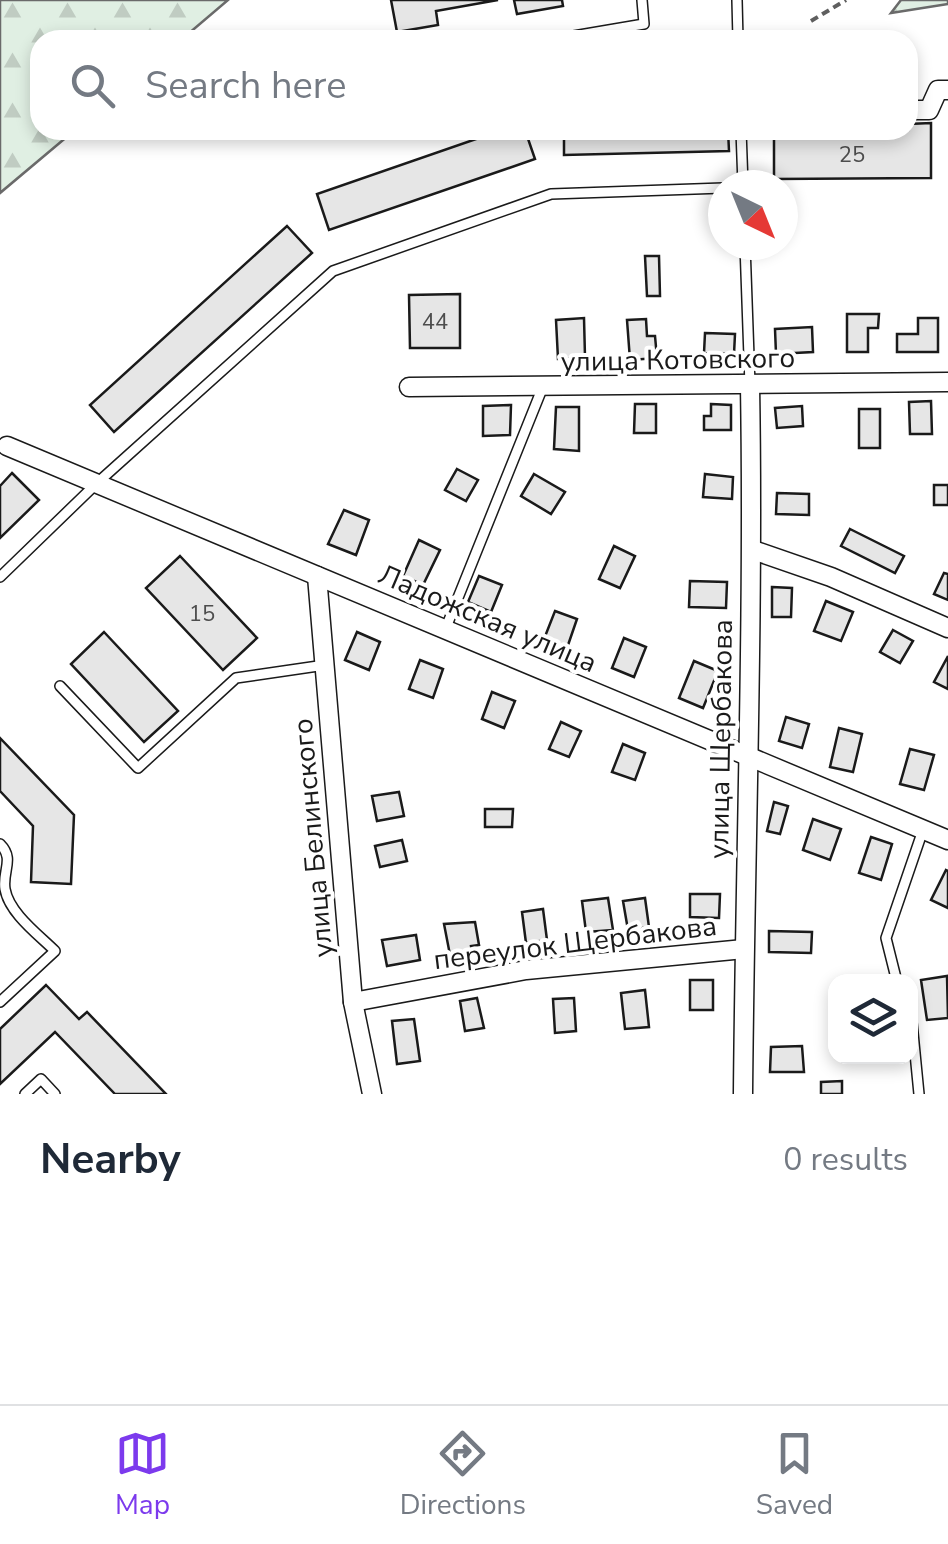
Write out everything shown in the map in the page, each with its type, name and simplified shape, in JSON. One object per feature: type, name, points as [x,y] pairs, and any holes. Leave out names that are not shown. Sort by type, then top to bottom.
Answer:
[{"type":"street","points":[[918,110],[929,110],[938,90],[948,90]]},
{"type":"street","name":"улица Котовского","points":[[409,387],[542,389],[948,382]]},
{"type":"street","name":"улица Щербакова","points":[[743,1094],[745,756],[752,550],[750,386]]},
{"type":"street","name":"Ладожская улица","points":[[7,446],[948,840]]},
{"type":"street","points":[[752,550],[832,577],[948,628]]},
{"type":"street","name":"улица Белинского","points":[[317,576],[353,1002],[372,1094]]},
{"type":"street","name":"переулок Щербакова","points":[[353,1002],[526,970],[744,948]]},
{"type":"lane","points":[[609,30],[644,24],[642,0]]},
{"type":"lane","points":[[736,0],[738,30]]},
{"type":"lane","points":[[741,140],[742,170]]},
{"type":"lane","points":[[0,577],[96,484],[333,271],[551,194],[708,189]]},
{"type":"lane","points":[[746,260],[750,386]]},
{"type":"lane","points":[[445,630],[542,389]]},
{"type":"lane","points":[[60,686],[138,768],[236,678],[325,665]]},
{"type":"lane","points":[[894,974],[886,938],[923,830]]},
{"type":"lane","points":[[0,844],[9,858],[5,889],[22,918],[54,952],[0,1002]]},
{"type":"lane","points":[[916,1064],[919,1094]]},
{"type":"lane","points":[[25,1094],[41,1079],[55,1094]]},
{"type":"path","points":[[812,21],[846,0]]},
{"type":"green space","points":[[0,0],[228,0],[193,30],[30,30],[30,140],[63,140],[0,193]]},
{"type":"green space","points":[[901,0],[948,0],[948,4],[891,13]]},
{"type":"building","points":[[391,0],[498,0],[436,11],[438,25],[397,30]]},
{"type":"building","points":[[514,0],[562,0],[563,6],[517,14]]},
{"type":"building","points":[[931,123],[931,178],[798,179],[798,170],[774,170],[774,140],[918,140],[918,124]]},
{"type":"building","points":[[473,140],[528,140],[535,159],[329,230],[317,194]]},
{"type":"building","points":[[564,140],[728,140],[729,151],[564,155]]},
{"type":"building","points":[[287,226],[312,253],[114,432],[90,405]]},
{"type":"building","points":[[645,256],[659,256],[660,296],[647,296]]},
{"type":"building","points":[[460,294],[460,348],[410,348],[409,295]]},
{"type":"building","points":[[847,314],[879,314],[878,328],[868,328],[868,352],[847,352]]},
{"type":"building","points":[[584,318],[585,357],[558,359],[556,320]]},
{"type":"building","points":[[918,318],[938,318],[938,352],[897,352],[897,334],[918,334]]},
{"type":"building","points":[[646,319],[647,336],[655,336],[657,358],[630,360],[627,320]]},
{"type":"building","points":[[812,327],[813,352],[776,354],[775,329]]},
{"type":"building","points":[[705,333],[735,334],[734,354],[704,353]]},
{"type":"building","points":[[931,401],[932,434],[910,434],[909,402]]},
{"type":"building","points":[[635,404],[656,404],[656,433],[634,433]]},
{"type":"building","points":[[711,404],[731,405],[731,430],[704,430],[704,416],[711,416]]},
{"type":"building","points":[[511,405],[510,435],[483,436],[483,406]]},
{"type":"building","points":[[802,406],[803,426],[777,428],[775,408]]},
{"type":"building","points":[[556,407],[579,407],[579,451],[554,449]]},
{"type":"building","points":[[859,409],[880,409],[880,448],[859,448]]},
{"type":"building","points":[[457,469],[478,480],[466,501],[445,490]]},
{"type":"building","points":[[12,473],[39,500],[0,538],[0,486]]},
{"type":"building","points":[[534,474],[565,492],[551,514],[521,496]]},
{"type":"building","points":[[705,474],[733,477],[732,499],[703,497]]},
{"type":"building","points":[[934,485],[948,485],[948,505],[934,505]]},
{"type":"building","points":[[777,493],[809,494],[809,515],[776,514]]},
{"type":"building","points":[[344,510],[369,520],[356,555],[328,544]]},
{"type":"building","points":[[850,529],[904,556],[895,573],[841,546]]},
{"type":"building","points":[[419,540],[440,550],[423,585],[403,576]]},
{"type":"building","points":[[614,546],[635,556],[620,588],[599,579]]},
{"type":"building","points":[[180,556],[257,638],[223,670],[146,588]]},
{"type":"building","points":[[944,573],[948,574],[948,600],[934,594]]},
{"type":"building","points":[[479,576],[502,585],[491,612],[468,602]]},
{"type":"building","points":[[690,581],[727,582],[726,608],[689,607]]},
{"type":"building","points":[[772,587],[792,588],[791,617],[772,617]]},
{"type":"building","points":[[826,601],[853,612],[841,641],[814,631]]},
{"type":"building","points":[[555,611],[577,619],[567,648],[544,639]]},
{"type":"building","points":[[893,630],[913,641],[900,663],[880,652]]},
{"type":"building","points":[[104,632],[178,711],[144,742],[71,664]]},
{"type":"building","points":[[357,632],[380,642],[369,670],[345,660]]},
{"type":"building","points":[[624,638],[646,647],[634,677],[612,668]]},
{"type":"building","points":[[948,656],[948,689],[934,682]]},
{"type":"building","points":[[420,660],[443,669],[433,698],[409,689]]},
{"type":"building","points":[[694,661],[718,671],[703,708],[679,698]]},
{"type":"building","points":[[492,692],[515,701],[504,728],[482,719]]},
{"type":"building","points":[[786,717],[809,724],[802,748],[779,741]]},
{"type":"building","points":[[561,722],[581,731],[569,757],[549,749]]},
{"type":"building","points":[[839,728],[862,734],[853,772],[830,767]]},
{"type":"building","points":[[0,738],[74,815],[71,884],[31,882],[33,826],[0,791]]},
{"type":"building","points":[[623,744],[645,753],[635,780],[612,772]]},
{"type":"building","points":[[910,749],[934,755],[924,790],[900,784]]},
{"type":"building","points":[[399,792],[404,816],[377,821],[372,796]]},
{"type":"building","points":[[774,802],[788,806],[780,834],[767,831]]},
{"type":"building","points":[[485,809],[513,809],[512,827],[485,827]]},
{"type":"building","points":[[813,819],[841,829],[830,860],[803,850]]},
{"type":"building","points":[[871,837],[892,844],[881,880],[859,873]]},
{"type":"building","points":[[402,840],[407,861],[380,867],[375,846]]},
{"type":"building","points":[[948,871],[948,908],[931,900]]},
{"type":"building","points":[[690,894],[720,894],[719,918],[690,917]]},
{"type":"building","points":[[608,898],[613,930],[586,932],[582,901]]},
{"type":"building","points":[[645,898],[649,927],[628,930],[623,901]]},
{"type":"building","points":[[543,909],[547,940],[526,943],[522,912]]},
{"type":"building","points":[[475,922],[479,945],[471,946],[472,953],[450,955],[444,924]]},
{"type":"building","points":[[769,931],[812,932],[811,953],[769,952]]},
{"type":"building","points":[[416,935],[420,960],[387,966],[382,940]]},
{"type":"building","points":[[947,976],[948,1018],[927,1020],[921,980]]},
{"type":"building","points":[[690,980],[713,980],[713,1010],[690,1010]]},
{"type":"building","points":[[46,985],[79,1019],[87,1012],[166,1094],[115,1094],[55,1032],[0,1084],[0,1029]]},
{"type":"building","points":[[645,990],[649,1027],[625,1029],[621,993]]},
{"type":"building","points":[[477,998],[484,1028],[465,1031],[460,1001]]},
{"type":"building","points":[[574,998],[576,1031],[555,1033],[553,999]]},
{"type":"building","points":[[414,1019],[420,1061],[397,1064],[392,1021]]},
{"type":"building","points":[[802,1046],[804,1072],[770,1072],[771,1047]]},
{"type":"building","points":[[842,1081],[842,1094],[821,1094],[821,1082]]}]
